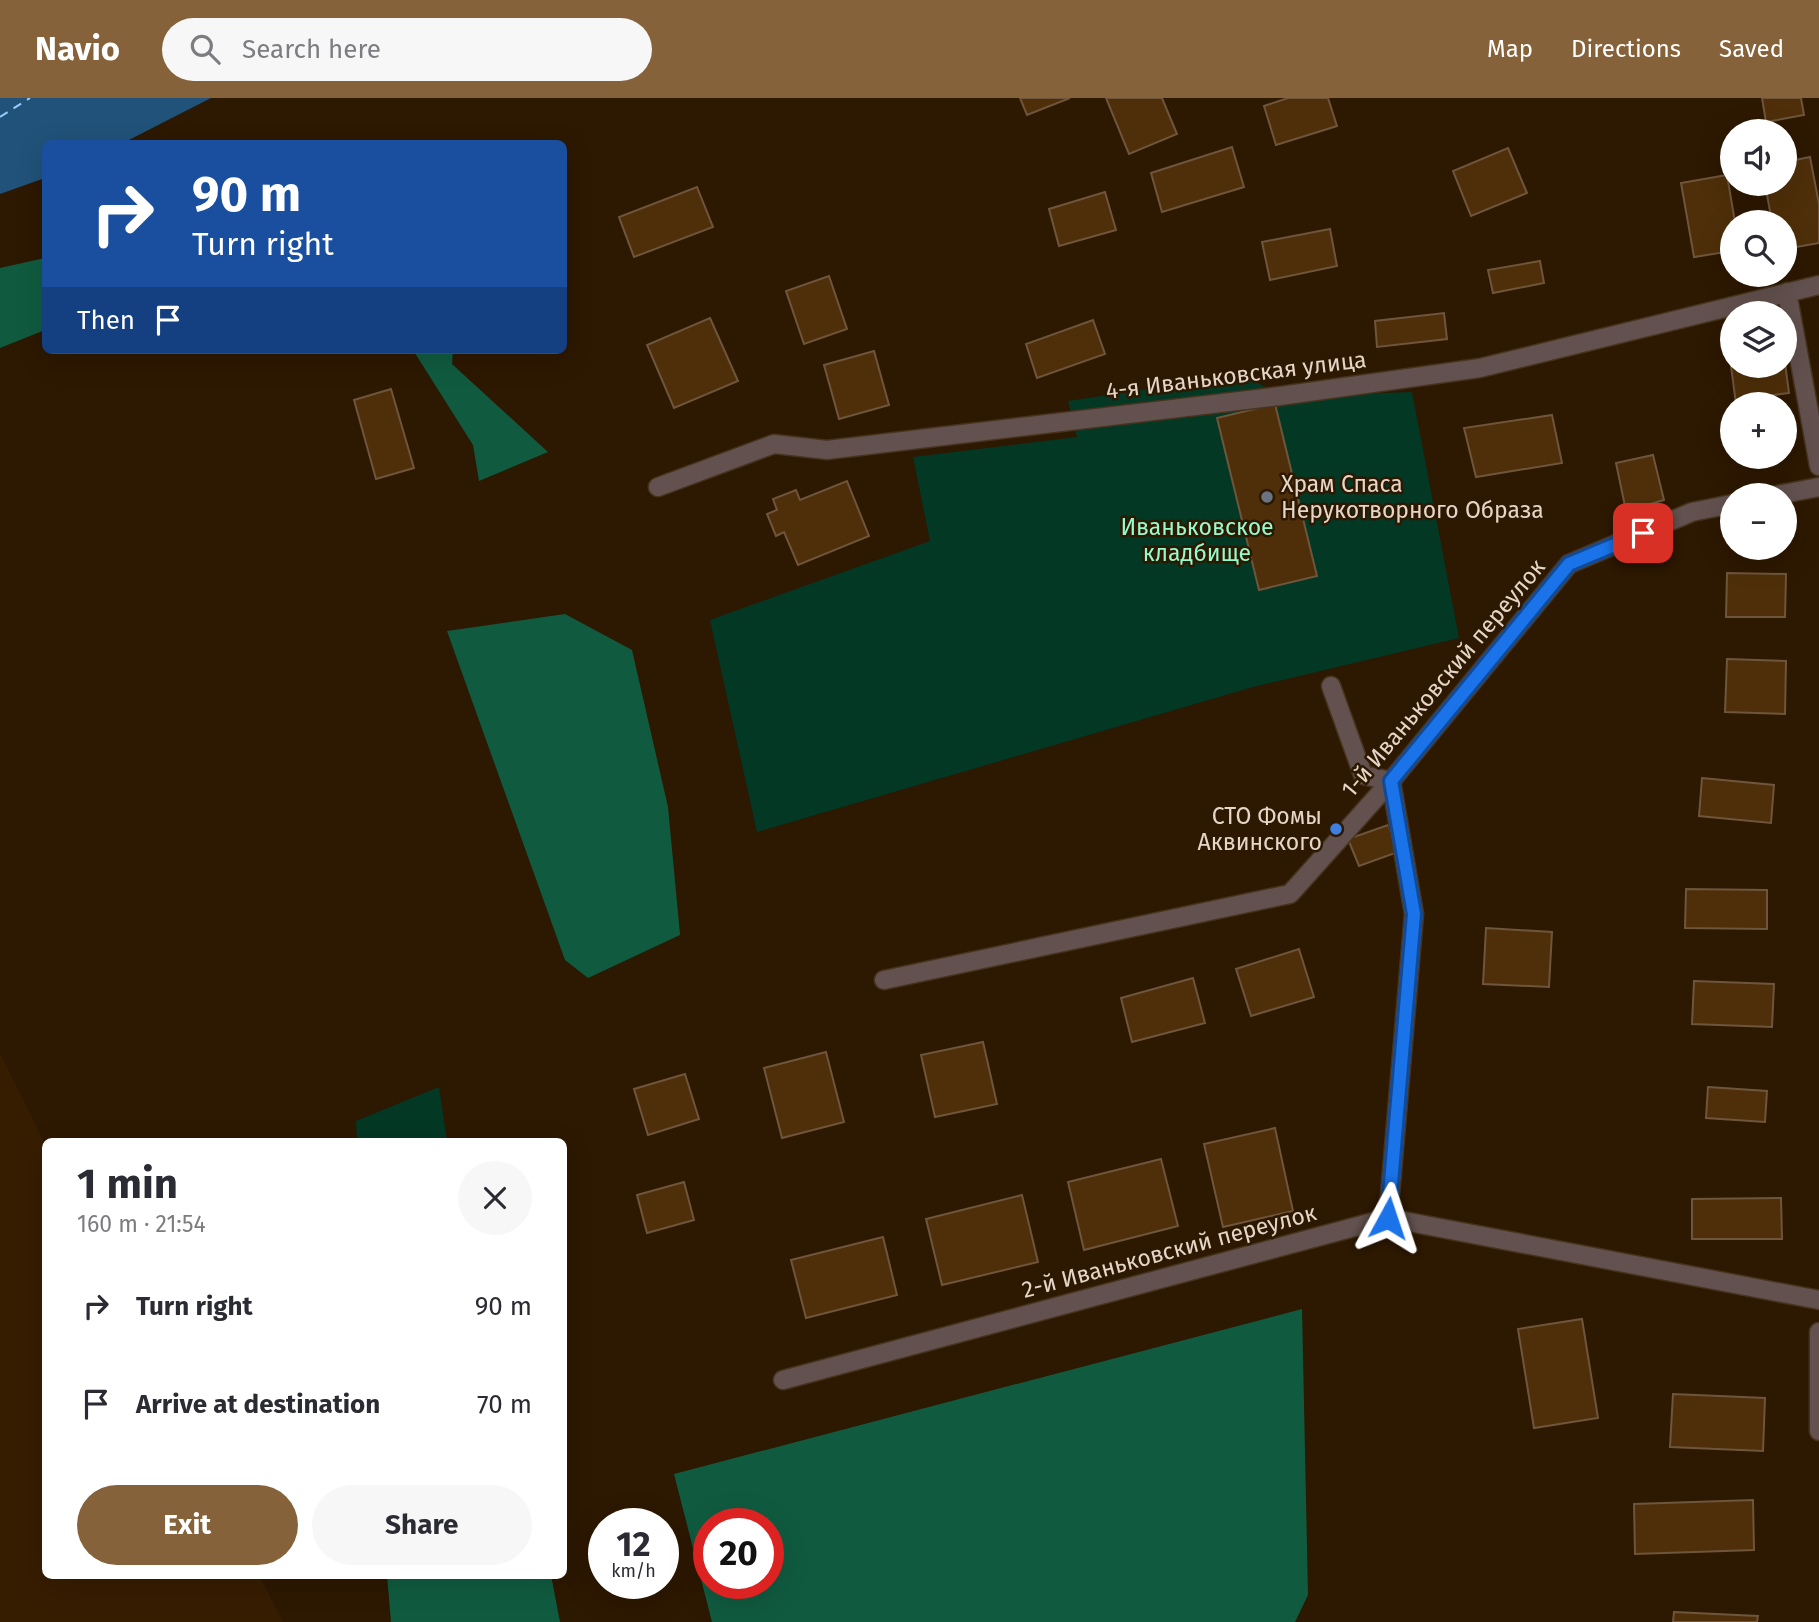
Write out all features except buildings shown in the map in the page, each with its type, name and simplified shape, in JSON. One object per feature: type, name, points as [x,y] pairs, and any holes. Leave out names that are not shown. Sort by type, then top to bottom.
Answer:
[{"type":"street","name":"4-я Иваньковская улица","points":[[658,487],[774,444],[827,450],[1268,397],[1480,368],[1819,285]]},
{"type":"street","points":[[1787,292],[1819,466]]},
{"type":"street","points":[[1797,491],[1819,487]]},
{"type":"street","name":"1-й Иваньковский переулок","points":[[884,980],[1290,894],[1391,781],[1569,564],[1692,512],[1720,506]]},
{"type":"street","points":[[1331,686],[1363,775],[1391,781],[1414,914],[1388,1218]]},
{"type":"street","name":"2-й Иваньковский переулок","points":[[783,1380],[1388,1218],[1819,1300]]},
{"type":"street","points":[[1819,1336],[1819,1431]]},
{"type":"shaded area","points":[[0,1053],[42,1138],[42,1579],[261,1579],[283,1622],[0,1622]]},
{"type":"green space","points":[[42,259],[42,331],[0,348],[0,268]]},
{"type":"green space","points":[[416,354],[453,354],[452,364],[548,452],[479,481],[473,445]]},
{"type":"green space","name":"Иваньковское кладбище","points":[[1244,375],[1281,396],[1412,392],[1459,638],[1253,687],[757,832],[710,620],[930,541],[913,457],[1077,437],[1068,401]]},
{"type":"green space","points":[[565,614],[632,650],[668,807],[680,935],[588,978],[565,960],[447,631]]},
{"type":"green space","points":[[439,1087],[447,1138],[357,1138],[356,1121]]},
{"type":"green space","points":[[1302,1309],[1308,1595],[1295,1622],[712,1622],[706,1599],[784,1599],[784,1508],[693,1508],[693,1548],[674,1474]]},
{"type":"green space","points":[[387,1579],[552,1579],[560,1622],[391,1622]]},
{"type":"water","points":[[0,98],[211,98],[129,140],[42,140],[42,179],[0,194]]},
{"type":"ferry route","points":[[0,117],[30,98]]},
{"type":"place","name":"Храм Спаса Нерукотворного Образа","points":[[1267,497]]},
{"type":"place","name":"СТО Фомы Аквинского","points":[[1336,829]]},
{"type":"route","points":[[1388,1218],[1414,914],[1391,781],[1569,564],[1643,533]]}]
